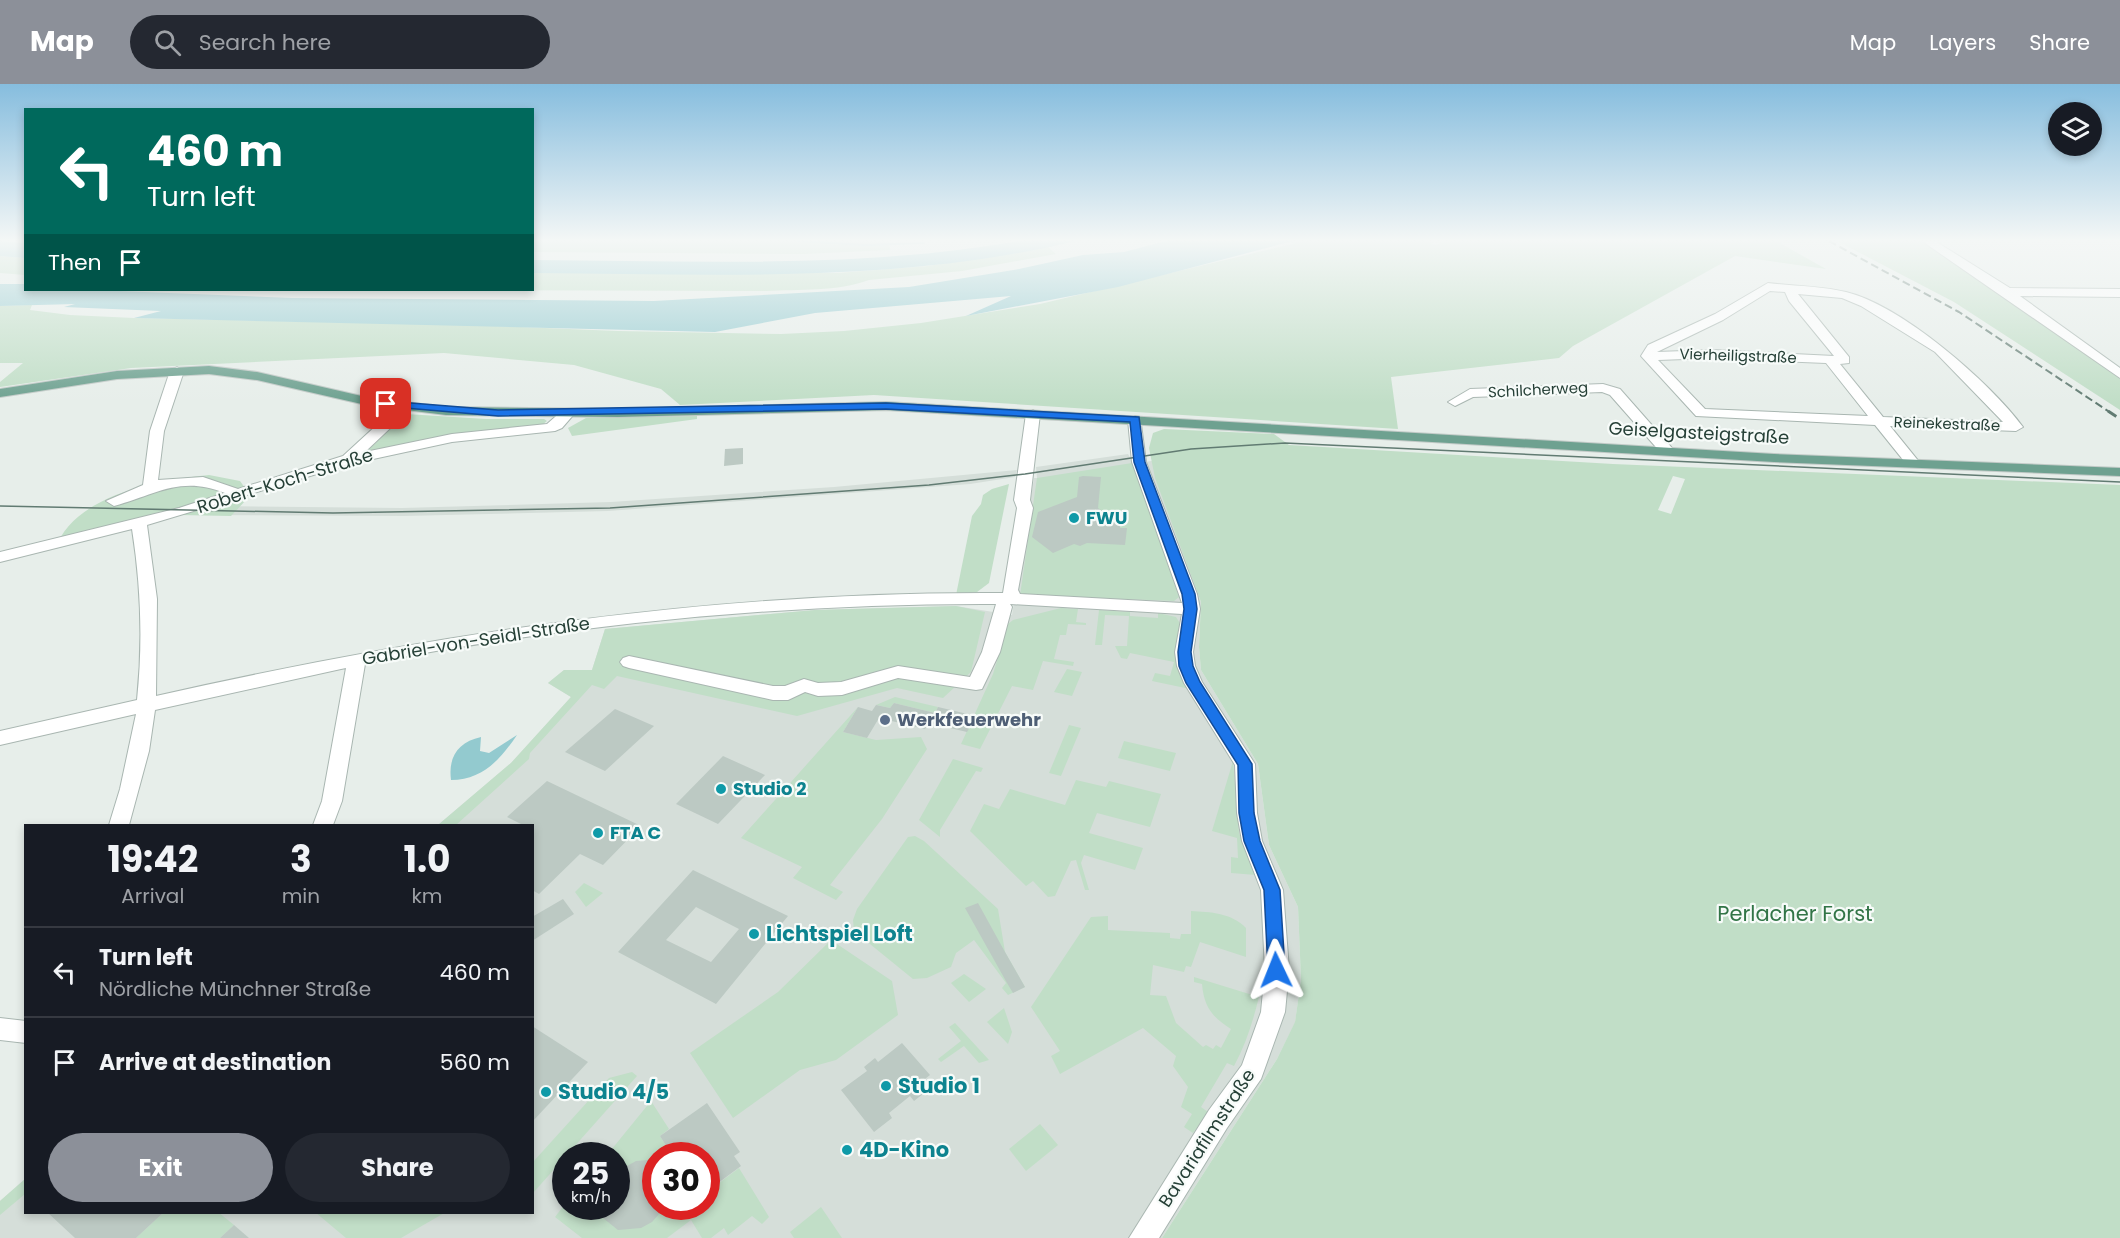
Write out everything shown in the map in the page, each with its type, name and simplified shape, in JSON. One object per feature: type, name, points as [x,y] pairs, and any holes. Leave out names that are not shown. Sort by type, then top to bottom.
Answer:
[{"type":"main road","name":"Geiselgasteigstraße","points":[[0,393],[107,376],[216,371],[257,376],[366,401],[406,407],[498,413],[886,406],[1667,451],[2120,472]]},
{"type":"street","name":"Reinekestraße","points":[[1755,295],[1719,317],[1653,348],[1647,356],[1701,413],[2016,427],[1940,349],[1865,303],[1835,295]]},
{"type":"street","points":[[1792,295],[1844,360],[1830,360]]},
{"type":"street","points":[[2011,295],[2117,369]]},
{"type":"street","name":"Vierheiligstraße","points":[[1647,356],[1712,354],[1830,360]]},
{"type":"street","points":[[1830,360],[1914,464]]},
{"type":"street","points":[[150,487],[158,425],[177,371]]},
{"type":"street","name":"Schilcherweg","points":[[1455,402],[1470,393],[1603,388],[1615,392],[1667,451]]},
{"type":"street","name":"Robert-Koch-Straße","points":[[0,557],[139,524],[348,460],[452,438],[550,428],[560,423],[568,413]]},
{"type":"street","points":[[348,460],[397,414]]},
{"type":"street","points":[[991,602],[1010,590],[1025,508],[1022,500],[1027,414]]},
{"type":"street","name":"Bavariafilmstraße","points":[[1135,420],[1139,462],[1189,594],[1191,609],[1184,652],[1186,666],[1193,683],[1245,764],[1246,813],[1252,841],[1272,890],[1276,980],[1273,1012],[1252,1071],[1218,1119],[1143,1238]]},
{"type":"street","points":[[114,501],[150,487],[199,480],[219,484],[232,491],[234,496]]},
{"type":"street","points":[[629,662],[773,693],[788,693],[804,686],[819,692],[838,690],[898,672],[964,685],[976,684],[991,652],[991,602],[994,588],[1001,582],[1015,507],[1022,500]]},
{"type":"street","points":[[119,824],[143,732],[146,705],[151,629],[148,574],[139,524]]},
{"type":"street","name":"Gabriel-von-Seidl-Straße","points":[[0,738],[357,659],[507,634],[653,617],[802,604],[1040,601],[1191,609]]},
{"type":"street","name":"Gabriel-von-Seidl-Straße","points":[[991,602],[1023,611],[1061,602]]},
{"type":"street","points":[[323,824],[332,801],[357,659]]},
{"type":"street","points":[[0,1029],[24,1032]]},
{"type":"shaded area","points":[[1128,454],[1133,463],[1152,461],[1201,602],[1199,647],[1201,670],[1258,764],[1269,845],[1298,907],[1301,980],[1295,1023],[1277,1059],[1162,1238],[0,1238],[0,1201],[24,1180],[24,1214],[534,1214],[534,824],[439,824],[511,763],[571,697],[548,683],[564,670],[592,670],[605,629],[815,610],[956,606],[1012,615],[1034,478],[1037,478],[1036,467]]},
{"type":"shaded area","points":[[1017,470],[1015,477],[970,484],[608,511],[404,516],[181,515],[215,506],[402,508],[611,502],[834,487]]},
{"type":"green space","points":[[1078,295],[1665,295],[1573,346],[1559,358],[1391,377],[1398,429],[874,395],[680,405],[661,389],[574,365],[444,353],[131,368],[0,387],[0,382],[23,363],[0,363],[0,306],[32,305],[30,310],[70,315],[134,318],[781,334],[844,331],[921,323],[1040,304]]},
{"type":"green space","points":[[1940,295],[2007,295],[2120,379],[2120,410]]},
{"type":"green space","points":[[406,414],[486,419],[544,419],[547,421],[542,425],[363,455]]},
{"type":"green space","points":[[697,416],[697,419],[572,436],[568,428],[586,418]]},
{"type":"green space","name":"Perlacher Forst","points":[[1164,429],[1274,434],[1289,445],[1613,464],[2120,485],[2120,1238],[1162,1238],[1277,1059],[1295,1022],[1301,980],[1298,907],[1269,845],[1258,764],[1201,670],[1199,647],[1201,602],[1155,478],[1149,448],[1153,433]],"holes":[[[1673,476],[1685,479],[1671,514],[1658,510]]]},
{"type":"green space","points":[[1132,463],[1179,597],[1174,601],[1020,595],[1037,478]]},
{"type":"green space","points":[[209,475],[240,481],[245,488],[246,500],[231,516],[181,515],[55,549],[65,530],[80,515],[99,503],[144,486]]},
{"type":"green space","points":[[1009,484],[989,583],[977,592],[956,595],[972,516],[981,504],[983,495],[992,489]]},
{"type":"green space","points":[[956,606],[985,612],[971,672],[943,698],[897,688],[797,716],[617,676],[604,689],[592,685],[530,753],[529,759],[457,824],[439,824],[511,763],[571,697],[548,683],[564,670],[592,670],[605,629],[815,610]]},
{"type":"green space","points":[[1061,608],[1078,609],[1076,622],[1086,623],[1086,625],[1068,624],[1066,635],[1060,635],[1054,659],[1074,662],[1073,666],[1043,661],[1033,690],[1012,686],[980,749],[961,744],[993,674],[1008,624],[1013,620]]},
{"type":"green space","points":[[1099,610],[1130,612],[1130,616],[1158,618],[1158,613],[1176,617],[1181,625],[1176,644],[1176,659],[1190,689],[1152,681],[1155,673],[1170,676],[1174,662],[1130,653],[1127,659],[1121,658],[1115,646],[1127,646],[1129,616],[1105,615],[1102,645],[1095,645]]},
{"type":"green space","points":[[1067,669],[1082,672],[1072,696],[1054,692]]},
{"type":"green space","points":[[895,697],[938,707],[935,713],[894,703],[890,708],[876,705]]},
{"type":"green space","points":[[858,707],[843,732],[876,740],[921,737],[927,749],[882,819],[830,885],[843,892],[836,900],[793,878],[802,867],[741,838]]},
{"type":"green space","points":[[1069,725],[1081,728],[1061,776],[1049,773]]},
{"type":"green space","points":[[1124,741],[1176,753],[1170,771],[1118,758]]},
{"type":"green space","points":[[953,759],[983,768],[981,772],[976,771],[940,830],[940,837],[919,820]]},
{"type":"green space","points":[[1233,761],[1239,833],[1256,875],[1231,873],[1231,857],[1238,858],[1237,838],[1212,831]]},
{"type":"green space","points":[[1076,780],[1106,787],[1109,781],[1161,794],[1150,827],[1097,813],[1089,833],[1143,848],[1135,870],[1084,855],[1081,863],[1089,890],[1085,890],[1076,860],[1071,861],[1055,896],[1048,897],[1033,881],[1026,886],[970,831],[984,804],[999,809],[1010,789],[1065,805]]},
{"type":"green space","points":[[915,836],[924,841],[998,909],[1005,952],[1025,987],[1008,995],[1002,988],[1006,983],[974,940],[956,953],[951,967],[927,978],[913,979],[854,931],[853,920],[857,909],[908,837]]},
{"type":"green space","points":[[584,883],[603,893],[586,907],[575,892]]},
{"type":"green space","points":[[1191,911],[1220,914],[1234,919],[1246,928],[1246,957],[1200,942],[1191,967],[1186,966],[1184,972],[1153,965],[1150,995],[1166,996],[1176,1023],[1203,1047],[1206,1045],[1213,1049],[1216,1045],[1221,1048],[1231,1029],[1210,1011],[1202,984],[1194,982],[1194,977],[1259,997],[1249,1032],[1238,1058],[1234,1066],[1227,1063],[1201,1107],[1208,1112],[1193,1133],[1184,1127],[1192,1114],[1181,1107],[1188,1087],[1173,1066],[1176,1056],[1143,1028],[1060,1074],[1051,1056],[1060,1051],[1031,1007],[1091,917],[1108,916],[1108,930],[1170,933],[1170,938],[1180,939],[1181,934],[1191,934]]},
{"type":"green space","points":[[831,940],[892,981],[898,1015],[836,1060],[800,1070],[733,1118],[690,1053],[778,992]]},
{"type":"green space","points":[[964,974],[986,989],[969,1002],[951,983]]},
{"type":"green space","points":[[1004,1008],[1012,1032],[1008,1044],[987,1022]]},
{"type":"green space","points":[[955,1023],[989,1060],[979,1063],[964,1046],[941,1062],[938,1059],[961,1041],[949,1027]]},
{"type":"green space","points":[[632,1072],[637,1076],[578,1142],[552,1142],[552,1172],[534,1192],[534,1161],[609,1078]]},
{"type":"green space","points":[[651,1101],[669,1129],[660,1136],[664,1142],[642,1142],[642,1220],[691,1220],[667,1238],[582,1238],[559,1220],[630,1220],[630,1142],[618,1142]]},
{"type":"green space","points":[[1040,1124],[1058,1145],[1026,1171],[1009,1149]]},
{"type":"green space","points":[[739,1168],[769,1217],[762,1224],[752,1216],[728,1235],[724,1228],[711,1238],[702,1238],[691,1220],[720,1220],[720,1182]]},
{"type":"green space","points":[[24,1180],[24,1195],[0,1215],[0,1201]]},
{"type":"green space","points":[[821,1207],[842,1238],[794,1238],[790,1232]]},
{"type":"green space","points":[[162,1214],[220,1214],[234,1225],[220,1238],[136,1238]]},
{"type":"green space","points":[[317,1214],[443,1214],[401,1238],[346,1238]]},
{"type":"water","points":[[0,295],[215,295],[292,298],[654,301],[766,295],[1077,295],[966,316],[1011,296],[815,313],[715,332],[134,318],[161,311],[64,307],[75,304],[0,306]]},
{"type":"water","points":[[517,735],[504,753],[489,767],[472,776],[451,780],[453,758],[466,743],[481,737],[480,751],[489,753]]},
{"type":"building","points":[[743,448],[743,464],[724,466],[725,449]]},
{"type":"building","name":"FWU","points":[[1079,477],[1101,477],[1098,508],[1120,524],[1120,528],[1127,528],[1125,545],[1087,543],[1080,546],[1074,544],[1053,553],[1032,537],[1038,512],[1077,497]]},
{"type":"building","points":[[894,703],[935,713],[938,707],[976,716],[967,732],[929,723],[925,729],[879,718],[867,738],[843,732],[858,707],[872,711],[876,705],[890,708]]},
{"type":"building","points":[[615,709],[654,726],[605,771],[565,752]]},
{"type":"building","name":"Studio 2","points":[[723,756],[765,775],[718,824],[676,804]]},
{"type":"building","points":[[547,781],[641,826],[603,865],[580,854],[539,894],[534,891],[534,824],[521,824],[507,817]]},
{"type":"building","name":"Lichtspiel Loft","points":[[693,870],[788,916],[716,1004],[618,952]],"holes":[[[696,907],[739,929],[711,962],[666,940]]]},
{"type":"building","points":[[563,899],[574,914],[534,940],[534,916]]},
{"type":"building","points":[[978,903],[1025,987],[1013,993],[965,908]]},
{"type":"building","name":"Studio 4/5","points":[[534,1027],[588,1062],[534,1120]]},
{"type":"building","name":"Studio 1","points":[[902,1043],[930,1075],[921,1082],[928,1090],[914,1101],[910,1096],[889,1113],[892,1118],[874,1132],[841,1090],[867,1071],[864,1067],[875,1058],[878,1062]]},
{"type":"building","points":[[707,1103],[740,1152],[734,1156],[741,1166],[720,1182],[720,1142],[664,1142],[660,1136]]},
{"type":"building","points":[[642,1160],[642,1220],[654,1220],[641,1228],[618,1230],[606,1220],[630,1220],[630,1164]]},
{"type":"building","points":[[49,1214],[162,1214],[136,1238],[75,1238]]},
{"type":"building","points":[[234,1225],[249,1238],[220,1238]]},
{"type":"tram line","points":[[0,506],[333,513],[610,508],[929,485],[1025,474],[1191,449],[1285,443],[2120,482]]},
{"type":"railway","points":[[1928,295],[1959,312],[2111,413]]},
{"type":"railway","points":[[2111,413],[2120,419]]},
{"type":"place","name":"FWU","points":[[1074,518]]},
{"type":"place","name":"Werkfeuerwehr","points":[[885,720]]},
{"type":"place","name":"Studio 2","points":[[721,789]]},
{"type":"place","name":"FTA C","points":[[598,833]]},
{"type":"place","name":"Lichtspiel Loft","points":[[754,934]]},
{"type":"place","name":"Studio 1","points":[[886,1086]]},
{"type":"place","name":"Studio 4/5","points":[[546,1092]]},
{"type":"place","name":"4D-Kino","points":[[847,1150]]},
{"type":"route","points":[[386,404],[446,411],[498,413],[886,406],[1135,420],[1139,462],[1189,594],[1191,609],[1184,652],[1186,666],[1193,683],[1236,746],[1245,764],[1246,813],[1252,841],[1272,890],[1275,912],[1276,970]]}]
